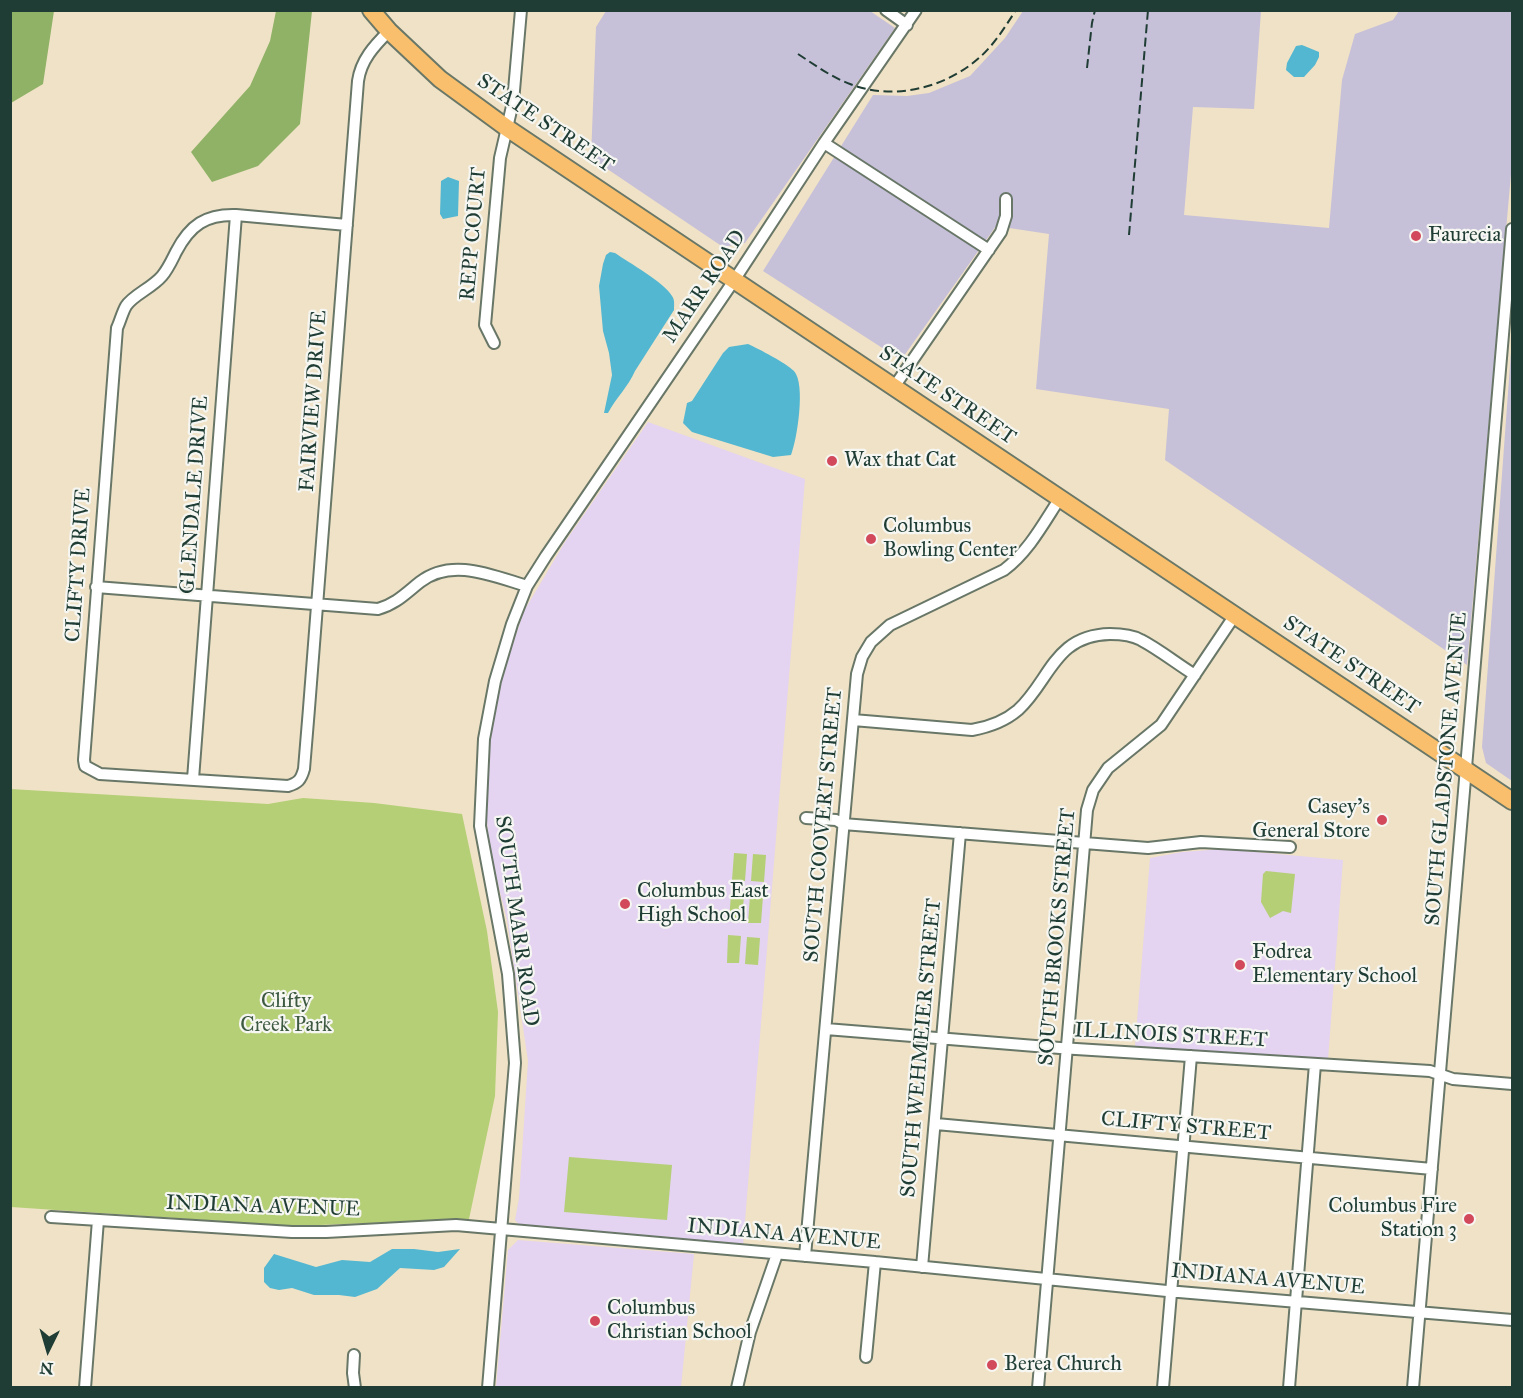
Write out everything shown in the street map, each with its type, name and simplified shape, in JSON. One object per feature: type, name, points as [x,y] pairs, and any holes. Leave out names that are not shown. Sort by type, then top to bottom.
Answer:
[{"type":"highway","name":"STATE STREET","points":[[371,10],[389,31],[440,79],[507,128],[1512,801]]},
{"type":"street","name":"REPP COURT","points":[[494,343],[485,325],[500,158],[513,102],[521,10]]},
{"type":"street","points":[[886,10],[907,25]]},
{"type":"street","name":"MARR ROAD","points":[[527,586],[735,279],[824,143],[916,10]]},
{"type":"street","name":"FAIRVIEW DRIVE","points":[[297,783],[304,769],[359,72],[368,53],[389,31]]},
{"type":"street","points":[[824,143],[989,250]]},
{"type":"street","points":[[894,387],[1001,232],[1006,216],[1006,199]]},
{"type":"street","name":"CLIFTY DRIVE","points":[[297,783],[288,786],[100,774],[85,766],[96,587],[117,328],[126,306],[165,274],[181,241],[196,225],[208,217],[236,215],[347,225]]},
{"type":"street","name":"GLENDALE DRIVE","points":[[193,779],[236,215]]},
{"type":"street","name":"SOUTH GLADSTONE AVENUE","points":[[1413,1388],[1512,229]]},
{"type":"street","name":"SOUTH COOVERT STREET","points":[[805,1256],[852,720],[857,674],[862,657],[871,642],[890,625],[1009,566],[1026,549],[1060,498]]},
{"type":"street","points":[[96,587],[370,609],[388,606],[399,600],[422,580],[454,569],[471,570],[527,586]]},
{"type":"street","name":"SOUTH MARR ROAD","points":[[488,1388],[515,1063],[508,974],[480,826],[484,739],[493,692],[512,624],[527,586]]},
{"type":"street","name":"SOUTH BROOKS STREET","points":[[1038,1388],[1066,1049],[1088,810],[1093,790],[1108,768],[1161,725],[1234,615]]},
{"type":"street","points":[[852,720],[972,730],[987,728],[1019,709],[1059,656],[1069,647],[1081,640],[1100,634],[1120,634],[1139,639],[1195,675]]},
{"type":"street","points":[[806,818],[836,820],[843,824],[1148,848],[1201,842],[1290,847]]},
{"type":"street","name":"SOUTH WEHMEIER STREET","points":[[922,1267],[960,833]]},
{"type":"street","name":"ILLINOIS STREET","points":[[826,1029],[1066,1049],[1430,1071],[1453,1079],[1512,1084]]},
{"type":"street","points":[[1163,1388],[1191,1056]]},
{"type":"street","points":[[1289,1388],[1315,1064]]},
{"type":"street","name":"CLIFTY STREET","points":[[936,1124],[1432,1168]]},
{"type":"street","name":"INDIANA AVENUE","points":[[51,1217],[292,1232],[456,1226],[875,1262],[1172,1292],[1512,1320]]},
{"type":"street","points":[[85,1388],[98,1220]]},
{"type":"street","points":[[737,1388],[750,1332],[777,1254]]},
{"type":"street","points":[[866,1357],[875,1262]]},
{"type":"street","points":[[354,1355],[355,1388]]},
{"type":"shaded area","points":[[606,11],[870,11],[895,28],[745,243],[723,247],[591,158],[596,27]]},
{"type":"shaded area","points":[[1023,11],[1261,11],[1254,109],[1193,107],[1184,215],[1329,228],[1342,80],[1355,34],[1393,20],[1399,11],[1512,11],[1512,163],[1467,665],[1165,460],[1169,409],[1036,389],[1049,234],[996,226],[901,360],[763,271],[873,95],[907,96],[929,93],[970,76],[1005,38]]},
{"type":"shaded area","points":[[1512,338],[1512,781],[1486,763],[1482,747]]},
{"type":"shaded area","name":"Columbus East High School","points":[[648,422],[805,479],[743,1246],[521,1227],[515,1220],[519,1198],[528,1061],[507,920],[489,848],[486,807],[488,750],[501,679],[524,611],[565,542]]},
{"type":"shaded area","name":"Fodrea Elementary School","points":[[1223,849],[1343,860],[1328,1060],[1135,1046],[1150,858],[1182,852]]},
{"type":"shaded area","name":"Columbus Christian School","points":[[518,1240],[694,1254],[681,1387],[496,1387],[508,1250]]},
{"type":"green space","points":[[11,10],[54,11],[43,84],[11,103]]},
{"type":"green space","points":[[276,11],[312,11],[300,124],[258,166],[212,182],[191,152],[250,86],[270,41]]},
{"type":"green space","name":"Clifty Creek Park","points":[[10,789],[268,804],[303,798],[374,803],[462,814],[487,931],[498,1012],[495,1096],[469,1219],[294,1226],[11,1207]]},
{"type":"green space","points":[[734,853],[747,854],[745,881],[732,880]]},
{"type":"green space","points":[[753,854],[766,855],[764,882],[751,881]]},
{"type":"green space","points":[[1266,871],[1295,874],[1291,913],[1283,911],[1270,918],[1261,902],[1263,874]]},
{"type":"green space","points":[[731,894],[744,895],[742,922],[729,921]]},
{"type":"green space","points":[[750,896],[763,896],[761,923],[748,923]]},
{"type":"green space","points":[[728,935],[741,936],[739,963],[727,963]]},
{"type":"green space","points":[[747,937],[760,938],[758,965],[745,964]]},
{"type":"green space","points":[[569,1157],[672,1165],[667,1220],[564,1212]]},
{"type":"water","points":[[1302,45],[1319,52],[1319,57],[1304,77],[1294,77],[1286,70],[1287,63],[1296,46]]},
{"type":"water","points":[[448,177],[459,181],[458,216],[443,219],[440,214],[441,181]]},
{"type":"water","points":[[610,252],[615,253],[662,285],[673,298],[674,310],[608,413],[604,413],[612,375],[603,331],[599,286],[603,264],[606,255]]},
{"type":"water","points":[[748,344],[785,364],[794,371],[798,378],[799,412],[791,455],[773,457],[692,432],[683,423],[687,403],[692,401],[723,353],[729,347]]},
{"type":"water","points":[[392,1249],[438,1252],[460,1249],[444,1267],[434,1270],[400,1268],[377,1289],[355,1297],[314,1295],[292,1288],[279,1290],[270,1288],[264,1282],[264,1268],[274,1254],[316,1267],[342,1260],[370,1262]]},
{"type":"railway","points":[[798,54],[836,78],[866,89],[884,91],[918,89],[951,77],[979,58],[994,42],[1016,10]]},
{"type":"railway","points":[[1087,68],[1095,10]]},
{"type":"railway","points":[[1129,235],[1148,10]]},
{"type":"place","name":"Faurecia","points":[[1416,236]]},
{"type":"place","name":"Wax that Cat","points":[[832,461]]},
{"type":"place","name":"Columbus Bowling Center","points":[[871,539]]},
{"type":"place","name":"Casey's General Store","points":[[1382,820]]},
{"type":"place","name":"Columbus East High School","points":[[625,904]]},
{"type":"place","name":"Fodrea Elementary School","points":[[1240,965]]},
{"type":"place","name":"Columbus Fire Station 3","points":[[1469,1219]]},
{"type":"place","name":"Columbus Christian School","points":[[595,1321]]},
{"type":"place","name":"Berea Church","points":[[992,1365]]}]
